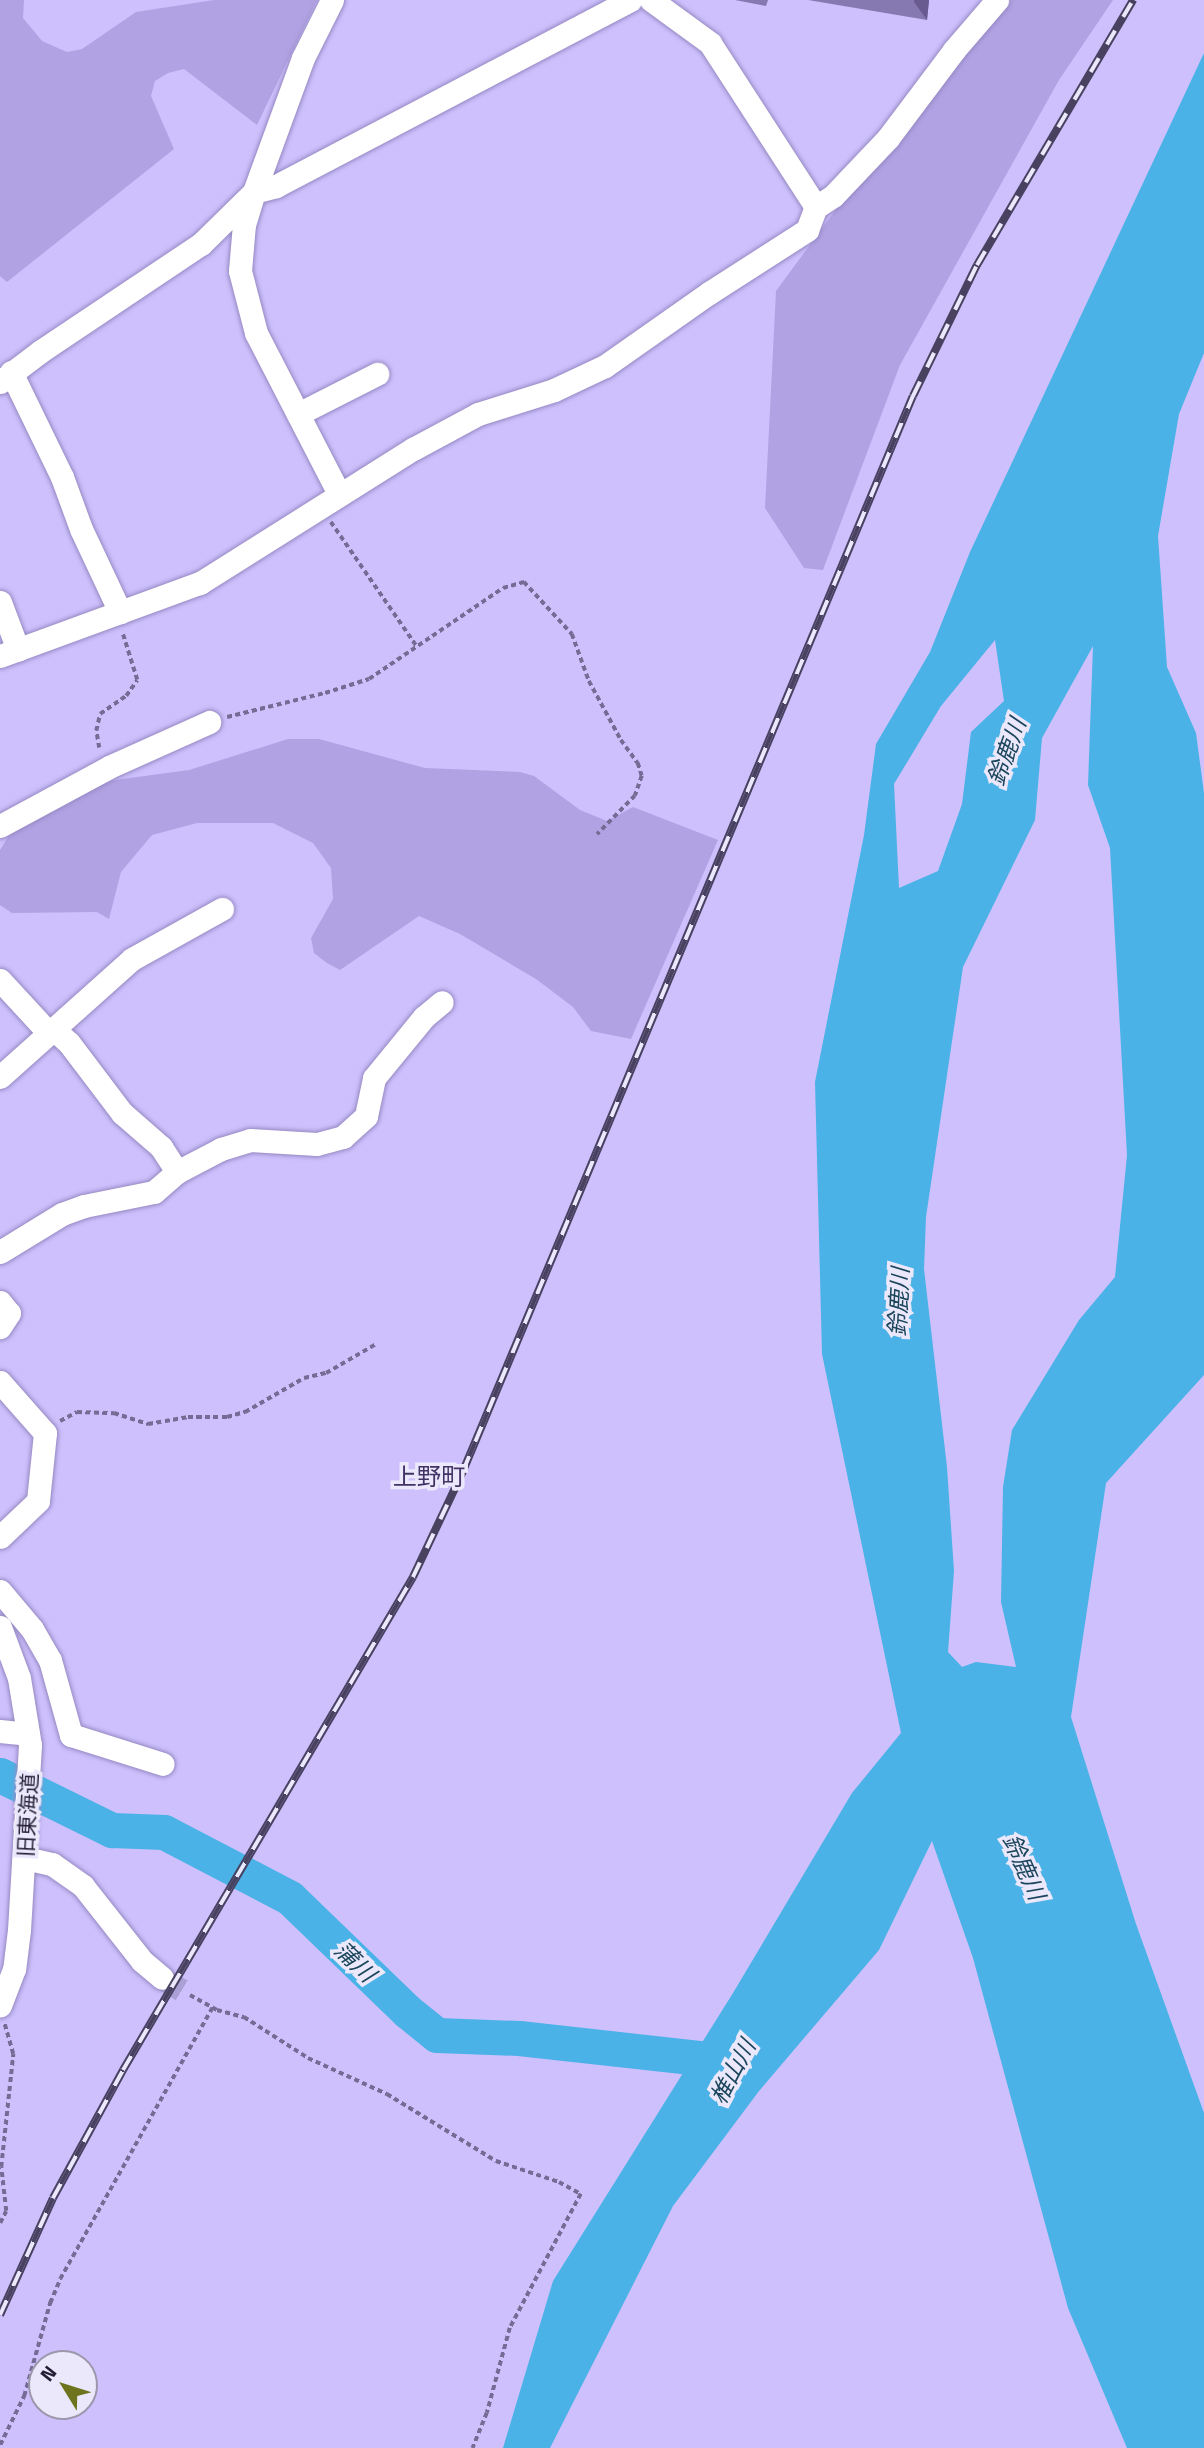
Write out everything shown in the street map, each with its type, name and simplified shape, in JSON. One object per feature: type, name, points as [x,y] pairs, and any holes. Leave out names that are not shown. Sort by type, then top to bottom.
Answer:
[{"type":"street","points":[[330,500],[298,414],[256,333],[246,303],[240,271],[244,224],[254,192],[303,58],[332,0]]},
{"type":"street","points":[[118,613],[81,529],[62,477],[6,377],[201,244],[254,192],[276,186],[630,0]]},
{"type":"street","points":[[651,0],[710,43],[816,206]]},
{"type":"street","points":[[0,602],[9,653],[200,583],[330,500],[478,414],[554,390],[605,366],[709,293],[807,230],[816,206],[832,196],[888,138],[997,0]]},
{"type":"street","points":[[298,414],[377,374]]},
{"type":"street","points":[[0,826],[109,767],[209,722]]},
{"type":"street","points":[[0,1077],[132,959],[222,909]]},
{"type":"street","points":[[0,980],[48,1032],[57,1032],[69,1043],[122,1113],[161,1147],[177,1172]]},
{"type":"street","points":[[0,1252],[62,1214],[154,1192],[177,1172],[221,1149],[250,1140],[317,1144],[332,1142],[352,1131],[366,1116],[374,1078],[424,1017],[442,1002]]},
{"type":"street","points":[[0,1302],[9,1313],[0,1327]]},
{"type":"street","points":[[0,1382],[45,1433],[38,1501],[0,1537]]},
{"type":"street","points":[[0,1591],[32,1629],[50,1660],[71,1735],[163,1764]]},
{"type":"street","name":"旧東海道","points":[[0,1627],[19,1678],[29,1739],[27,1832],[14,1969],[0,2004]]},
{"type":"street","points":[[0,1731],[29,1739]]},
{"type":"street","points":[[25,1858],[52,1864],[83,1886],[142,1961],[162,1978]]},
{"type":"path","points":[[330,500],[416,645]]},
{"type":"path","points":[[209,722],[355,685],[454,624],[503,588],[524,582],[572,634],[589,681],[621,740],[638,763],[642,776],[635,796],[597,835]]},
{"type":"path","points":[[109,767],[99,749],[97,722],[100,714],[126,696],[136,680],[118,613]]},
{"type":"path","points":[[45,1433],[66,1415],[76,1412],[114,1413],[148,1424],[173,1418],[227,1417],[245,1412],[304,1378],[326,1373],[376,1344]]},
{"type":"path","points":[[190,1995],[212,2008],[244,2017],[308,2058],[387,2094],[496,2161],[559,2182],[581,2193],[510,2328],[487,2413],[473,2448]]},
{"type":"path","points":[[0,2445],[24,2396],[50,2303],[60,2279],[212,2008]]},
{"type":"path","points":[[0,2015],[8,2030],[13,2054],[1,2167],[6,2211],[0,2222]]},
{"type":"shaded area","points":[[0,0],[24,0],[23,18],[42,41],[67,52],[82,49],[136,12],[214,0],[317,0],[257,125],[184,69],[168,73],[155,81],[151,96],[174,149],[7,282],[0,276]]},
{"type":"shaded area","points":[[998,0],[1113,0],[1059,80],[900,365],[823,570],[804,568],[765,508],[776,291],[954,49]]},
{"type":"shaded area","points":[[288,739],[319,739],[425,768],[520,772],[534,776],[580,810],[607,821],[633,807],[718,840],[631,1039],[591,1031],[573,1007],[536,979],[460,934],[419,916],[340,970],[327,963],[314,953],[311,938],[333,899],[331,868],[313,843],[273,823],[197,823],[152,835],[121,872],[109,919],[97,912],[12,913],[0,905],[0,850],[8,837],[55,800],[115,780],[189,770]]},
{"type":"water","points":[[1204,53],[1204,353],[1179,414],[1158,536],[1167,667],[1196,733],[1204,793],[1204,1375],[1106,1483],[1071,1717],[1136,1924],[1204,2113],[1204,2448],[1127,2448],[1068,2308],[973,1958],[932,1841],[879,1950],[759,2091],[673,2206],[550,2448],[503,2448],[553,2281],[733,1993],[852,1793],[901,1733],[822,1354],[815,1082],[864,835],[876,744],[930,652],[970,552]],"holes":[[[995,640],[1004,701],[971,732],[962,804],[938,871],[899,888],[894,784],[941,706]],[[1093,646],[1088,785],[1110,848],[1127,1155],[1115,1277],[1079,1320],[1012,1430],[1003,1487],[1001,1602],[1016,1667],[976,1662],[962,1667],[948,1652],[954,1571],[947,1467],[924,1269],[926,1217],[963,967],[1035,820],[1042,738]]]},
{"type":"waterway","name":"蒲川","points":[[0,1775],[112,1830],[164,1832],[290,1898],[407,2011],[437,2035],[519,2038],[737,2062]]},
{"type":"tunnel","points":[[162,1978],[190,1995]]},
{"type":"railway","points":[[0,2315],[53,2198],[123,2070],[413,1577],[463,1471],[913,396],[977,265],[1133,0]]},
{"type":"district","name":"上野町","points":[[429,1477]]},
{"type":"water label","name":"鈴鹿川","points":[[1007,752]]},
{"type":"water label","name":"鈴鹿川","points":[[899,1302]]},
{"type":"water label","name":"鈴鹿川","points":[[1024,1867]]},
{"type":"water label","name":"椎山川","points":[[733,2072]]}]
